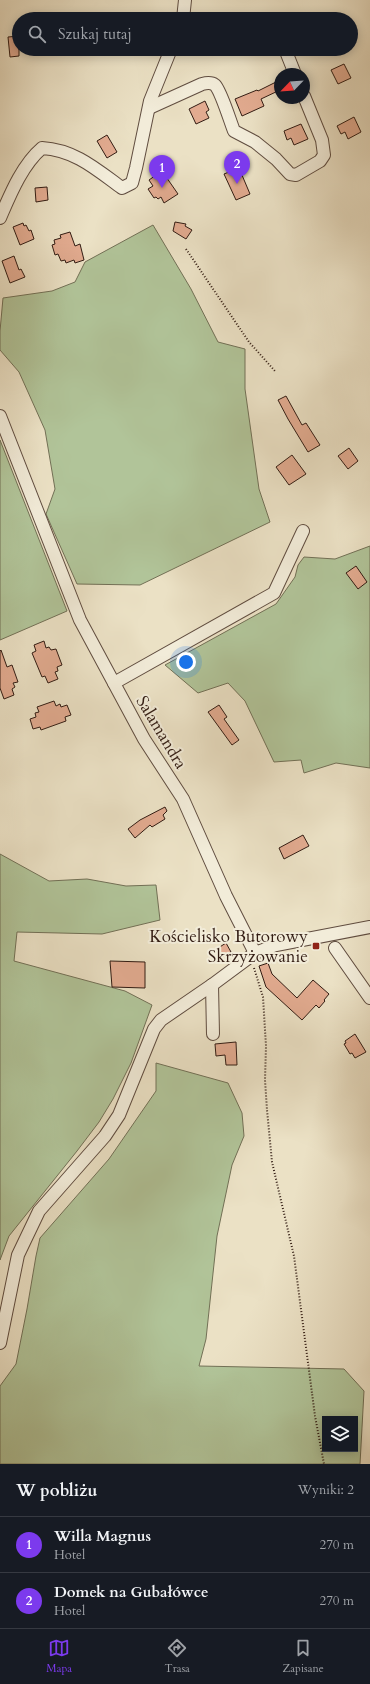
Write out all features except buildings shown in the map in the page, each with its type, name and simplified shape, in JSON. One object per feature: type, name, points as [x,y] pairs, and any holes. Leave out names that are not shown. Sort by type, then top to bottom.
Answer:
[{"type":"street","points":[[184,12],[185,0]]},
{"type":"street","points":[[0,218],[27,166],[34,155],[42,148],[57,149],[72,154],[88,163],[122,188],[132,183],[149,108],[168,56]]},
{"type":"street","points":[[288,56],[293,68]]},
{"type":"street","points":[[149,108],[202,84],[209,83],[215,85],[234,131],[255,142],[276,159],[290,174],[296,175],[320,161],[324,155],[322,140],[307,104]]},
{"type":"street","name":"Salamandra","points":[[0,416],[80,620],[144,739],[183,799],[252,954]]},
{"type":"street","points":[[114,683],[274,592],[303,531]]},
{"type":"street","points":[[0,1343],[18,1255],[39,1211],[104,1136],[119,1115],[154,1029],[161,1020],[212,985],[252,954],[276,945],[333,943],[370,927]]},
{"type":"street","points":[[333,943],[370,998]]},
{"type":"street","points":[[212,985],[213,1034]]},
{"type":"path","points":[[186,249],[249,342],[274,371]]},
{"type":"path","points":[[252,954],[263,996],[266,1046],[266,1088],[272,1162],[294,1256],[324,1464]]},
{"type":"green space","points":[[153,225],[191,289],[218,342],[245,349],[245,389],[259,489],[270,522],[140,585],[77,584],[46,514],[55,489],[45,430],[19,372],[0,350],[3,298],[52,291],[75,282],[85,262]]},
{"type":"green space","points":[[0,440],[67,611],[0,640]]},
{"type":"green space","points":[[370,546],[370,768],[336,763],[304,773],[301,760],[274,762],[245,701],[228,683],[198,693],[165,665],[276,604],[295,577],[298,565],[304,557],[335,559]]},
{"type":"green space","points":[[0,854],[49,881],[87,879],[126,886],[156,885],[160,920],[102,934],[17,932],[14,961],[125,991],[152,1005],[131,1063],[113,1099],[99,1122],[77,1151],[9,1236],[0,1260]]},
{"type":"green space","points":[[156,1063],[228,1083],[242,1113],[244,1136],[232,1165],[217,1236],[206,1339],[199,1366],[344,1369],[364,1391],[360,1464],[0,1464],[0,1386],[16,1364],[40,1238],[109,1159],[156,1091]]},
{"type":"place","name":"Domek na Gubałówce","points":[[237,184]]},
{"type":"place","name":"Willa Magnus","points":[[162,188]]},
{"type":"place","name":"Kościelisko Butorowy Skrzyżowanie","points":[[316,946]]}]
